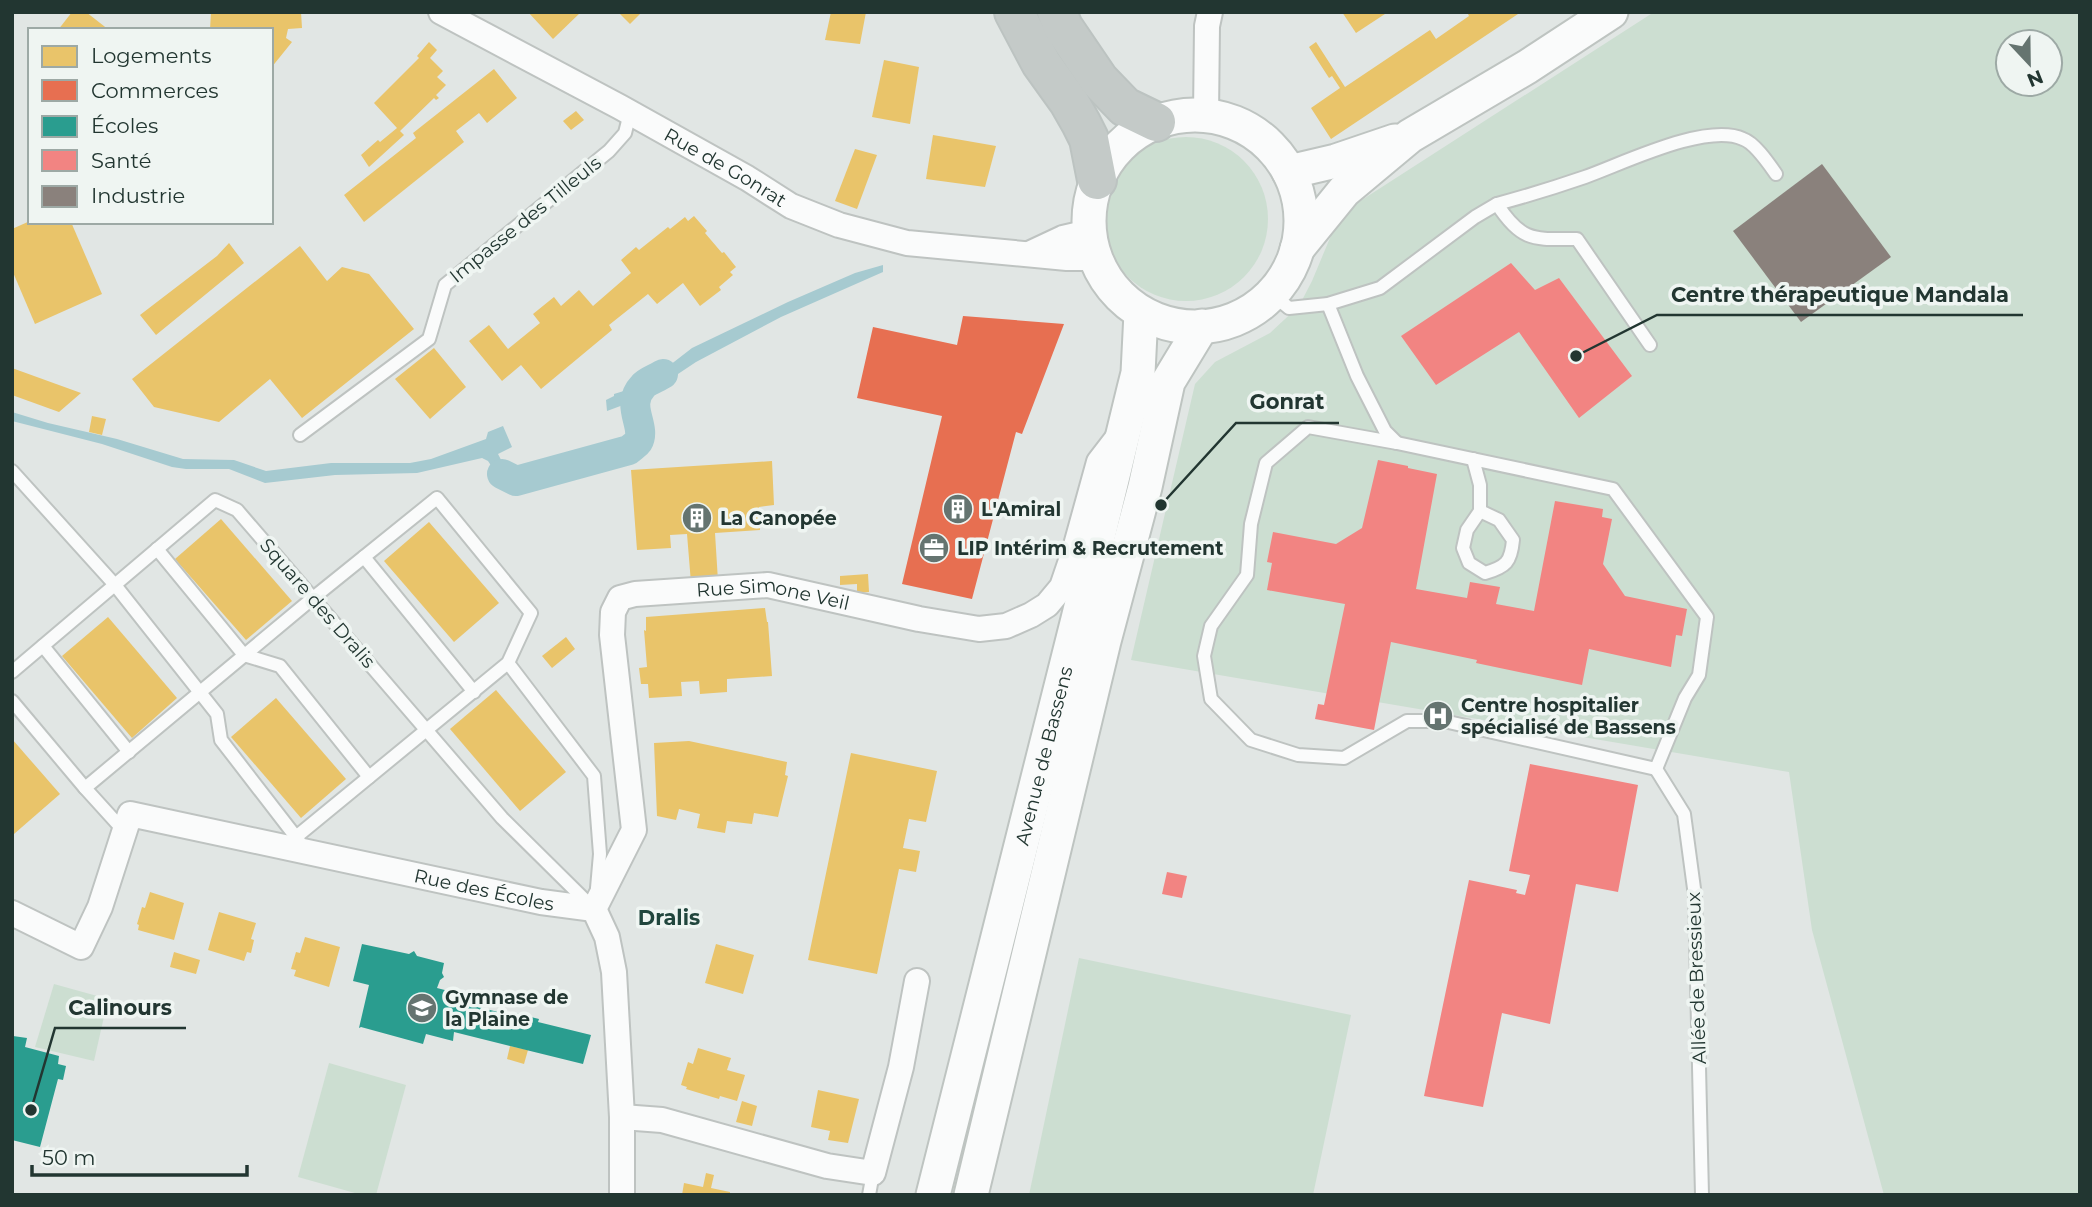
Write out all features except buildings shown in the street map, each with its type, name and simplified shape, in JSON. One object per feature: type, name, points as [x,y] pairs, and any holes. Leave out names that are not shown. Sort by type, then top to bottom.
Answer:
[{"type":"highway","points":[[1014,12],[1041,63],[1069,102],[1089,139],[1097,180]]},
{"type":"highway","points":[[1057,12],[1063,27],[1099,80],[1125,107],[1156,122]]},
{"type":"main road","points":[[1297,249],[1345,191],[1410,136],[1527,67],[1611,12]]},
{"type":"main road","points":[[1206,115],[1231,121],[1255,133],[1275,150],[1289,172],[1298,196],[1301,222],[1297,249],[1287,273],[1272,294],[1251,310],[1228,322],[1202,326],[1171,324],[1141,313],[1118,294],[1100,270],[1092,245],[1090,206],[1097,180],[1117,149],[1131,136],[1156,122],[1172,117],[1206,115]]},
{"type":"main road","points":[[1289,172],[1336,161],[1410,136]]},
{"type":"main road","name":"Avenue de Bassens","points":[[933,1195],[1079,619],[1138,373],[1141,313]]},
{"type":"main road","name":"Avenue de Bassens","points":[[971,1195],[1104,642],[1145,487],[1168,382],[1202,326]]},
{"type":"street","name":"Rue de Gonrat","points":[[441,12],[630,113],[747,178],[791,206],[839,225],[907,243],[1030,253],[1063,238],[1092,245]]},
{"type":"street","points":[[1206,115],[1207,26],[1210,12]]},
{"type":"street","name":"Rue Simone Veil","points":[[594,909],[634,830],[612,635],[614,612],[620,598],[635,594],[768,585],[919,619],[979,629],[1006,626],[1047,605],[1062,587],[1099,462],[1124,429]]},
{"type":"street","name":"Rue des Écoles","points":[[124,831],[130,814],[302,845],[541,902],[594,909]]},
{"type":"street","points":[[12,913],[81,947],[100,906],[124,831]]},
{"type":"street","points":[[594,909],[607,937],[614,972],[622,1117],[622,1195]]},
{"type":"street","points":[[622,1117],[662,1120],[827,1166],[871,1184],[901,1067],[917,981]]},
{"type":"lane","name":"Impasse des Tilleuls","points":[[300,435],[429,339],[445,285],[609,151],[625,133],[630,113]]},
{"type":"lane","points":[[1272,294],[1289,307],[1328,303],[1380,288],[1475,216],[1497,204],[1587,176],[1654,149],[1720,134],[1745,139],[1776,173]]},
{"type":"lane","points":[[1497,204],[1509,223],[1532,239],[1577,239],[1650,345]]},
{"type":"lane","points":[[1328,303],[1357,376],[1385,432],[1397,443]]},
{"type":"lane","points":[[1308,427],[1397,443],[1614,489],[1707,617],[1699,675],[1685,698],[1656,769],[1444,721],[1406,721],[1344,758],[1298,755],[1251,740],[1211,699],[1204,656],[1212,625],[1247,575],[1251,524],[1266,463],[1308,427]]},
{"type":"lane","points":[[1473,459],[1480,485],[1480,511],[1467,530],[1463,548],[1469,563],[1485,573],[1501,569],[1512,556],[1513,540],[1499,520],[1480,511]]},
{"type":"lane","points":[[12,471],[115,585],[200,692],[217,713],[221,740],[302,845],[369,778],[508,663],[531,613],[437,498],[313,598],[244,655],[200,692],[129,752],[85,788]]},
{"type":"lane","name":"Square des Dralis","points":[[12,672],[215,500],[237,510],[502,818],[594,909]]},
{"type":"lane","points":[[157,549],[244,655],[280,666],[369,778]]},
{"type":"lane","points":[[364,557],[474,692]]},
{"type":"lane","points":[[43,646],[129,752]]},
{"type":"lane","points":[[508,663],[594,776],[600,854],[594,909]]},
{"type":"lane","points":[[12,701],[124,831]]},
{"type":"lane","name":"Allée de Bressieux","points":[[1656,769],[1684,814],[1695,896],[1702,1195]]},
{"type":"green space","points":[[1654,12],[2080,12],[2080,1195],[1884,1195],[1812,930],[1789,772],[1131,660],[1195,384],[1215,362],[1270,333],[1299,306],[1340,214]]},
{"type":"green space","points":[[1186,137],[1217,143],[1244,161],[1262,188],[1268,219],[1262,250],[1244,277],[1217,295],[1186,301],[1155,295],[1128,277],[1110,250],[1104,219],[1110,188],[1128,161],[1155,143]]},
{"type":"green space","points":[[1079,958],[1351,1015],[1313,1195],[1029,1195]]},
{"type":"green space","points":[[54,984],[108,999],[94,1061],[35,1047]]},
{"type":"green space","points":[[329,1063],[406,1085],[376,1195],[362,1195],[298,1177]]},
{"type":"water","points":[[883,265],[883,272],[781,317],[696,362],[642,398],[607,411],[606,400],[614,394],[640,386],[652,379],[692,348],[788,302],[855,273]]},
{"type":"water","points":[[12,412],[183,459],[234,460],[266,471],[331,463],[410,463],[431,459],[486,439],[488,432],[503,426],[512,447],[498,454],[509,475],[514,477],[544,468],[545,472],[515,486],[500,479],[488,461],[482,458],[417,473],[335,475],[265,483],[229,469],[172,467],[102,444],[12,421]]},
{"type":"waterway","points":[[502,474],[516,481],[629,450],[640,436],[635,408],[638,393],[645,384],[663,374]]},
{"type":"place","name":"Centre thérapeutique Mandala","points":[[1576,356]]},
{"type":"place","name":"Gonrat","points":[[1161,505]]},
{"type":"place","name":"L'Amiral","points":[[958,509]]},
{"type":"place","name":"La Canopée","points":[[697,518]]},
{"type":"place","name":"LIP Intérim & Recrutement","points":[[934,548]]},
{"type":"place","name":"Centre hospitalier spécialisé de Bassens","points":[[1438,716]]},
{"type":"place","name":"Gymnase de la Plaine","points":[[422,1008]]},
{"type":"place","name":"Calinours","points":[[31,1110]]},
{"type":"district","name":"Dralis","points":[[669,918]]}]
